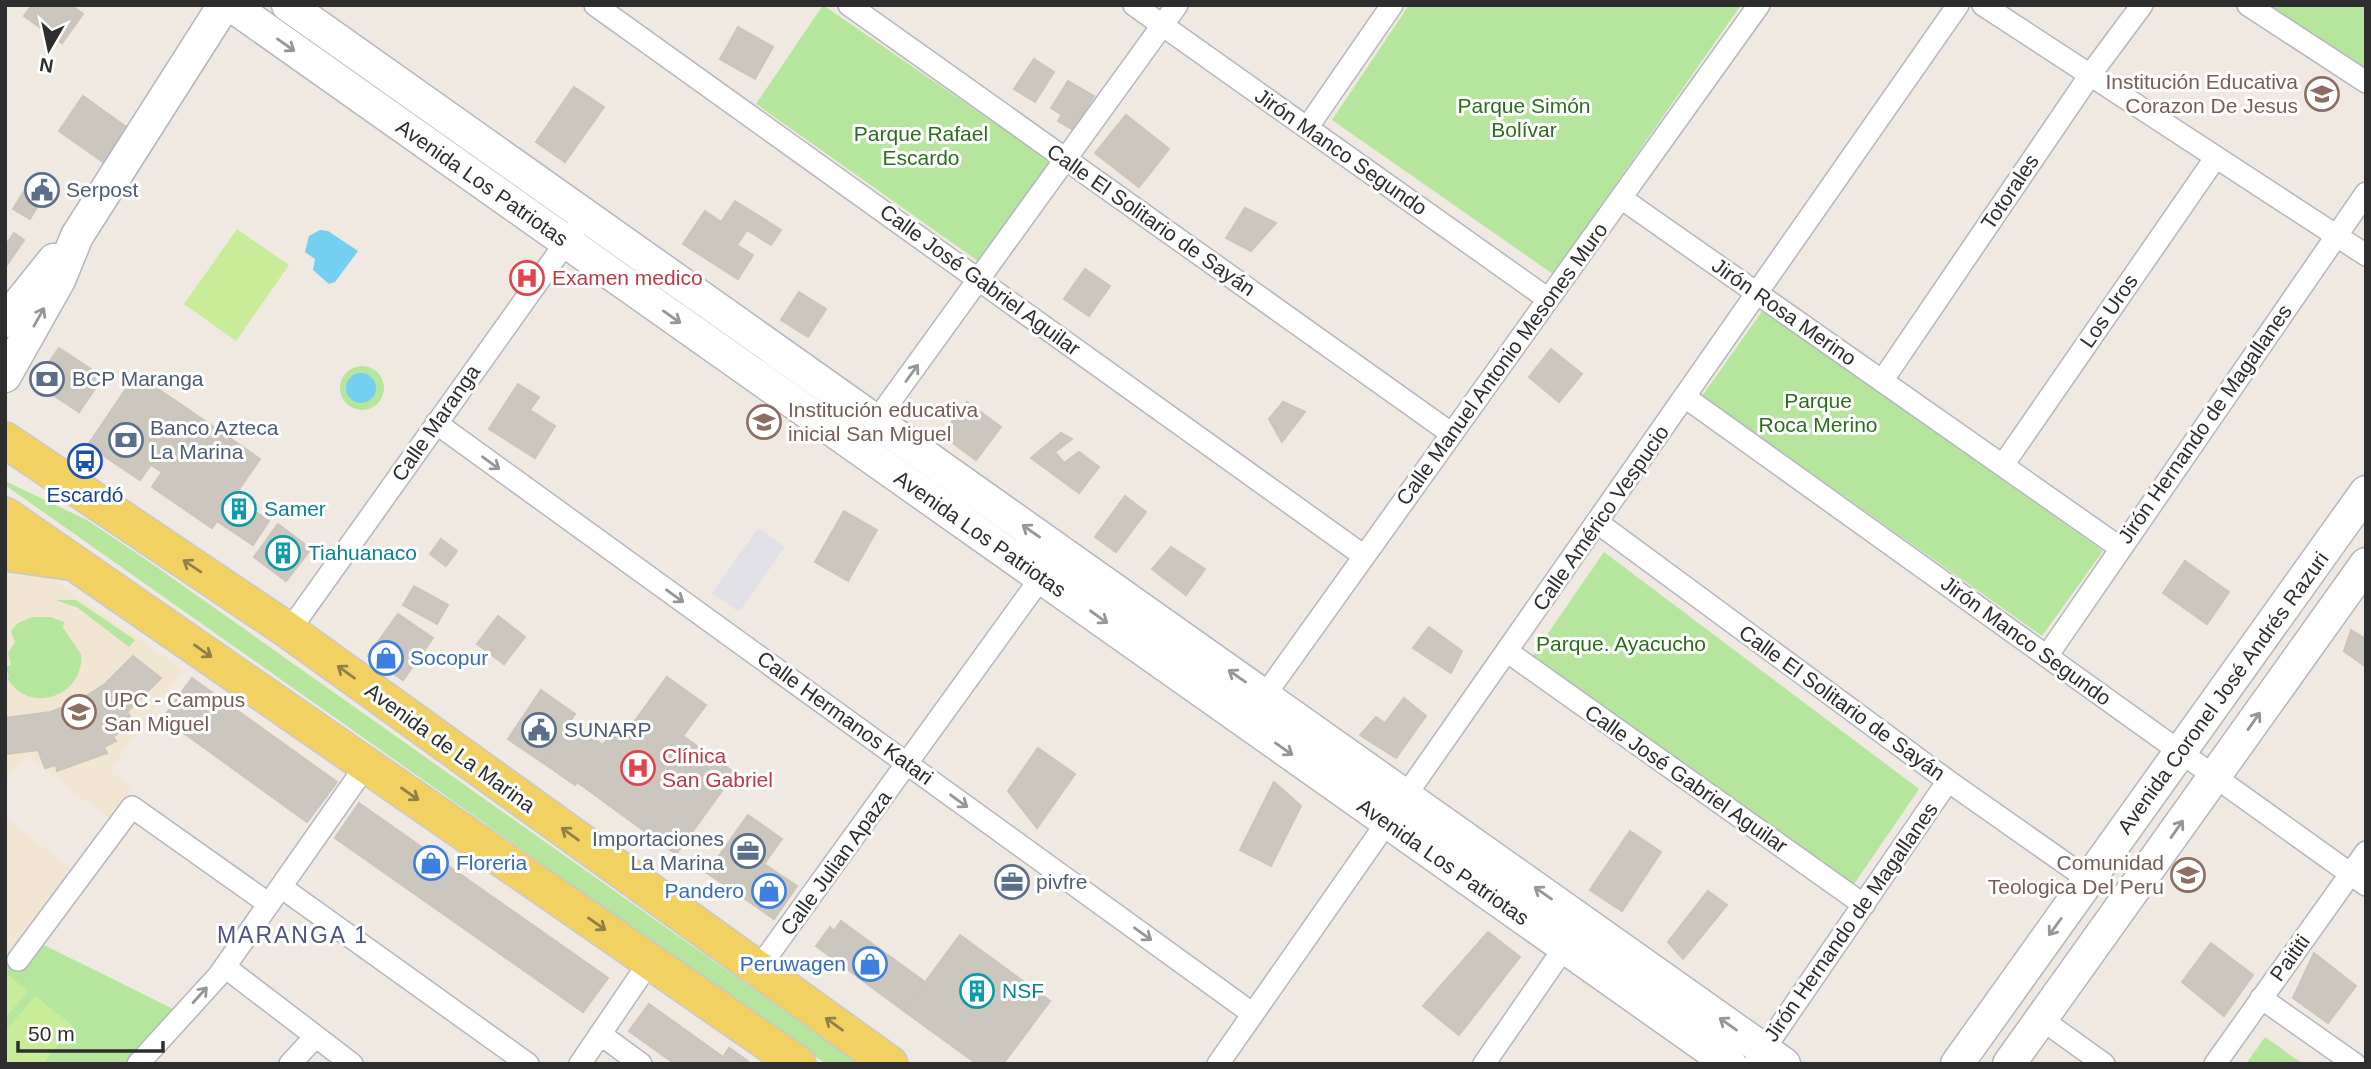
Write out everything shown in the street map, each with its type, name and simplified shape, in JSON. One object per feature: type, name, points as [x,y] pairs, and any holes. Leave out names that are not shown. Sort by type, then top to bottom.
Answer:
[{"type":"main road","points":[[5,321],[41,274],[77,236],[225,5]]},
{"type":"main road","name":"Avenida Los Patriotas","points":[[230,5],[1730,1064]]},
{"type":"main road","name":"Avenida Los Patriotas","points":[[288,5],[1407,797],[1767,1059]]},
{"type":"main road","points":[[5,376],[59,281],[77,236]]},
{"type":"main road","name":"Avenida de La Marina","points":[[5,440],[289,631],[890,1064]]},
{"type":"main road","name":"Avenida Coronel José Andrés Razuri","points":[[1957,1064],[2366,492]]},
{"type":"main road","points":[[5,515],[799,1064]]},
{"type":"main road","points":[[20,555],[73,562]]},
{"type":"main road","points":[[20,555],[122,618],[160,622]]},
{"type":"main road","name":"Avenida Coronel José Andrés Razuri","points":[[2009,1064],[2366,564]]},
{"type":"street","name":"Calle José Gabriel Aguilar","points":[[595,5],[1364,556]]},
{"type":"street","name":"Calle El Solitario de Sayán","points":[[849,5],[1452,434]]},
{"type":"street","name":"Jirón Manco Segundo","points":[[1133,5],[1548,299]]},
{"type":"street","points":[[857,448],[1177,5]]},
{"type":"street","points":[[1307,128],[1392,5]]},
{"type":"street","name":"Calle Manuel Antonio Mesones Muro","points":[[1245,722],[1759,5]]},
{"type":"street","name":"Calle Américo Vespucio","points":[[1218,1064],[1389,824],[1958,5]]},
{"type":"street","points":[[1983,5],[2366,256]]},
{"type":"street","name":"Totorales","points":[[1882,381],[2090,75],[2142,5]]},
{"type":"street","points":[[2248,5],[2366,82]]},
{"type":"street","name":"Los Uros","points":[[2003,466],[2216,157]]},
{"type":"street","name":"Jirón Hernando de Magallanes","points":[[2047,656],[2119,547],[2366,193]]},
{"type":"street","name":"Jirón Rosa Merino","points":[[1621,198],[2119,547]]},
{"type":"street","name":"Calle Maranga","points":[[289,631],[585,216]]},
{"type":"street","name":"Jirón Manco Segundo","points":[[1685,397],[2358,879]]},
{"type":"street","name":"Calle Hermanos Katari","points":[[436,423],[1253,1014]]},
{"type":"street","name":"Calle El Solitario de Sayán","points":[[1598,523],[1948,781],[2089,880]]},
{"type":"street","name":"Calle Julian Apaza","points":[[758,969],[1060,552]]},
{"type":"street","name":"Calle José Gabriel Aguilar","points":[[1508,652],[1864,905]]},
{"type":"street","points":[[138,1064],[225,967],[367,764]]},
{"type":"street","name":"Jirón Hernando de Magallanes","points":[[1767,1059],[1864,905],[1948,781]]},
{"type":"street","points":[[18,960],[132,807],[275,895],[528,1064]]},
{"type":"street","name":"Paititi","points":[[2215,1064],[2262,998],[2358,879],[2366,852]]},
{"type":"street","points":[[1484,1064],[1564,947]]},
{"type":"street","points":[[579,1064],[650,961]]},
{"type":"street","points":[[225,967],[352,1064]]},
{"type":"street","points":[[2262,998],[2355,1064]]},
{"type":"street","points":[[2041,1019],[2104,1064]]},
{"type":"street","points":[[600,1034],[641,1064]]},
{"type":"street","points":[[290,1064],[314,1037]]},
{"type":"shaded area","points":[[758,528],[785,547],[739,612],[712,593]]},
{"type":"shaded area","name":"UPC - Campus San Miguel","points":[[5,560],[30,563],[183,670],[109,771],[132,788],[110,818],[26,756],[5,782]]},
{"type":"shaded area","points":[[5,817],[74,872],[8,958],[5,956]]},
{"type":"green space","name":"Parque Rafael Escardo","points":[[823,5],[1057,166],[985,266],[756,104]]},
{"type":"green space","name":"Parque Simón Bolívar","points":[[1409,5],[1741,5],[1553,274],[1332,120]]},
{"type":"green space","points":[[2263,5],[2366,5],[2366,73]]},
{"type":"green space","points":[[237,229],[289,265],[236,341],[184,304]]},
{"type":"green space","name":"Parque Roca Merino","points":[[1763,310],[2103,551],[2042,636],[1702,396]]},
{"type":"green space","points":[[362,366],[371,367],[378,372],[383,379],[383,397],[378,404],[371,409],[362,410],[353,409],[346,404],[341,397],[340,388],[341,379],[346,372],[353,367]]},
{"type":"green space","points":[[5,481],[87,520],[151,563],[859,1064],[826,1064],[5,485]]},
{"type":"green space","name":"Parque. Ayacucho","points":[[1604,552],[1919,789],[1850,890],[1531,658]]},
{"type":"green space","points":[[56,600],[76,600],[135,640],[129,647],[78,608]]},
{"type":"green space","points":[[32,617],[51,617],[64,622],[63,628],[81,654],[80,669],[74,681],[54,696],[28,696],[17,690],[7,678],[9,676],[5,667],[11,665],[8,653],[15,642],[11,631],[18,623]]},
{"type":"green space","points":[[42,944],[179,1012],[129,1064],[5,1064],[5,962],[18,971]]},
{"type":"green space","points":[[5,973],[28,991],[5,1018]]},
{"type":"green space","points":[[35,996],[73,1026],[43,1064],[5,1064],[5,1032]]},
{"type":"green space","points":[[2265,1037],[2303,1064],[2246,1064]]},
{"type":"water","points":[[320,230],[328,231],[358,251],[335,282],[329,284],[313,270],[315,259],[305,252],[309,236]]},
{"type":"water","points":[[361,373],[372,377],[376,388],[372,399],[361,403],[350,399],[346,388],[350,377]]},
{"type":"building","points":[[32,5],[71,5],[83,14],[62,43],[24,16]]},
{"type":"building","points":[[738,27],[773,47],[755,79],[720,59]]},
{"type":"building","points":[[1034,59],[1054,72],[1035,102],[1014,89]]},
{"type":"building","points":[[1068,81],[1094,96],[1073,130],[1058,121],[1062,115],[1051,108]]},
{"type":"building","points":[[574,87],[604,107],[565,162],[536,142]]},
{"type":"building","points":[[83,96],[136,134],[113,169],[59,131]]},
{"type":"building","points":[[1126,115],[1169,149],[1139,187],[1095,153]]},
{"type":"building","points":[[32,178],[49,187],[30,219],[13,209]]},
{"type":"building","points":[[735,201],[781,230],[771,245],[747,230],[737,245],[753,255],[738,279],[683,244],[705,211],[721,222]]},
{"type":"building","points":[[1245,208],[1276,223],[1251,251],[1226,238]]},
{"type":"building","points":[[14,233],[24,240],[5,268],[5,246]]},
{"type":"building","points":[[1085,269],[1110,286],[1089,316],[1064,299]]},
{"type":"building","points":[[799,292],[826,309],[808,337],[781,320]]},
{"type":"building","points":[[59,348],[103,377],[79,412],[35,383]]},
{"type":"building","points":[[1551,349],[1582,374],[1559,402],[1529,377]]},
{"type":"building","points":[[136,374],[189,410],[140,480],[88,445]]},
{"type":"building","points":[[518,384],[539,397],[530,410],[555,426],[535,458],[489,429]]},
{"type":"building","points":[[967,402],[1001,427],[976,460],[942,435]]},
{"type":"building","points":[[1283,402],[1305,412],[1282,442],[1269,419]]},
{"type":"building","points":[[189,410],[260,459],[212,528],[152,487],[162,472],[151,465]]},
{"type":"building","points":[[1061,433],[1072,439],[1055,452],[1064,463],[1079,452],[1099,467],[1079,493],[1031,458]]},
{"type":"building","points":[[1125,496],[1146,512],[1116,552],[1095,537]]},
{"type":"building","name":"Samer","points":[[234,497],[269,521],[253,545],[217,521]]},
{"type":"building","points":[[844,511],[877,530],[848,581],[815,562]]},
{"type":"building","name":"Tiahuanaco","points":[[278,524],[311,549],[286,581],[254,557]]},
{"type":"building","points":[[441,539],[457,551],[446,566],[430,554]]},
{"type":"building","points":[[1171,547],[1205,569],[1186,595],[1152,569]]},
{"type":"building","points":[[2185,561],[2229,592],[2207,624],[2163,593]]},
{"type":"building","points":[[414,586],[448,605],[437,624],[403,605]]},
{"type":"building","points":[[398,614],[433,638],[403,680],[368,656]]},
{"type":"building","points":[[498,616],[525,637],[504,664],[477,644]]},
{"type":"building","points":[[1429,627],[1462,651],[1451,673],[1413,648]]},
{"type":"building","points":[[2351,630],[2366,639],[2366,667],[2344,651]]},
{"type":"building","points":[[133,656],[161,678],[127,712],[133,720],[113,737],[116,741],[104,747],[107,753],[57,771],[56,765],[45,768],[38,750],[5,754],[5,718],[51,712],[78,701],[105,684]]},
{"type":"building","name":"Clínica San Gabriel","points":[[667,677],[706,705],[683,736],[735,773],[676,854],[577,782],[575,785],[542,762],[570,722],[603,745],[617,726],[626,733]]},
{"type":"building","points":[[192,678],[337,782],[307,822],[163,718]]},
{"type":"building","name":"SUNARP","points":[[541,690],[575,714],[542,762],[508,739]]},
{"type":"building","points":[[1404,698],[1426,716],[1396,758],[1360,735],[1376,717],[1385,723]]},
{"type":"building","points":[[1038,748],[1075,774],[1037,828],[1008,791]]},
{"type":"building","points":[[1274,782],[1301,806],[1271,866],[1240,850]]},
{"type":"building","points":[[359,803],[608,978],[583,1012],[335,838]]},
{"type":"building","name":"Importaciones La Marina","points":[[748,815],[782,839],[741,896],[707,873]]},
{"type":"building","points":[[1630,831],[1661,852],[1622,911],[1590,890]]},
{"type":"building","name":"Pandero","points":[[764,864],[797,886],[774,919],[741,896]]},
{"type":"building","points":[[1708,891],[1727,905],[1683,959],[1668,942]]},
{"type":"building","name":"Peruwagen","points":[[841,921],[925,982],[904,1011],[816,946],[830,927],[834,931]]},
{"type":"building","points":[[1488,932],[1520,957],[1459,1035],[1423,1006]]},
{"type":"building","name":"NSF","points":[[960,935],[1050,1001],[1003,1064],[977,1064],[904,1011]]},
{"type":"building","points":[[2211,943],[2253,975],[2224,1016],[2182,982]]},
{"type":"building","points":[[2314,953],[2356,986],[2328,1023],[2293,998]]},
{"type":"building","points":[[649,1004],[723,1057],[729,1048],[748,1061],[746,1064],[675,1064],[629,1031]]},
{"type":"place","name":"Institución Educativa Corazon De Jesus","points":[[2322,94]]},
{"type":"place","name":"Serpost","points":[[42,190]]},
{"type":"place","name":"Examen medico","points":[[527,278]]},
{"type":"place","name":"BCP Maranga","points":[[47,379]]},
{"type":"place","name":"Institución educativa inicial San Miguel","points":[[764,422]]},
{"type":"place","name":"Banco Azteca La Marina","points":[[126,440]]},
{"type":"place","name":"Escardó","points":[[85,461]]},
{"type":"place","name":"Samer","points":[[239,509]]},
{"type":"place","name":"Tiahuanaco","points":[[283,553]]},
{"type":"place","name":"Socopur","points":[[386,658]]},
{"type":"place","name":"UPC - Campus San Miguel","points":[[79,712]]},
{"type":"place","name":"SUNARP","points":[[539,730]]},
{"type":"place","name":"Clínica San Gabriel","points":[[638,768]]},
{"type":"place","name":"Importaciones La Marina","points":[[748,851]]},
{"type":"place","name":"Floreria","points":[[431,863]]},
{"type":"place","name":"Comunidad Teologica Del Peru","points":[[2188,875]]},
{"type":"place","name":"pivfre","points":[[1012,882]]},
{"type":"place","name":"Pandero","points":[[769,891]]},
{"type":"place","name":"Peruwagen","points":[[870,964]]},
{"type":"place","name":"NSF","points":[[977,991]]},
{"type":"district","name":"MARANGA 1","points":[[293,935]]}]
